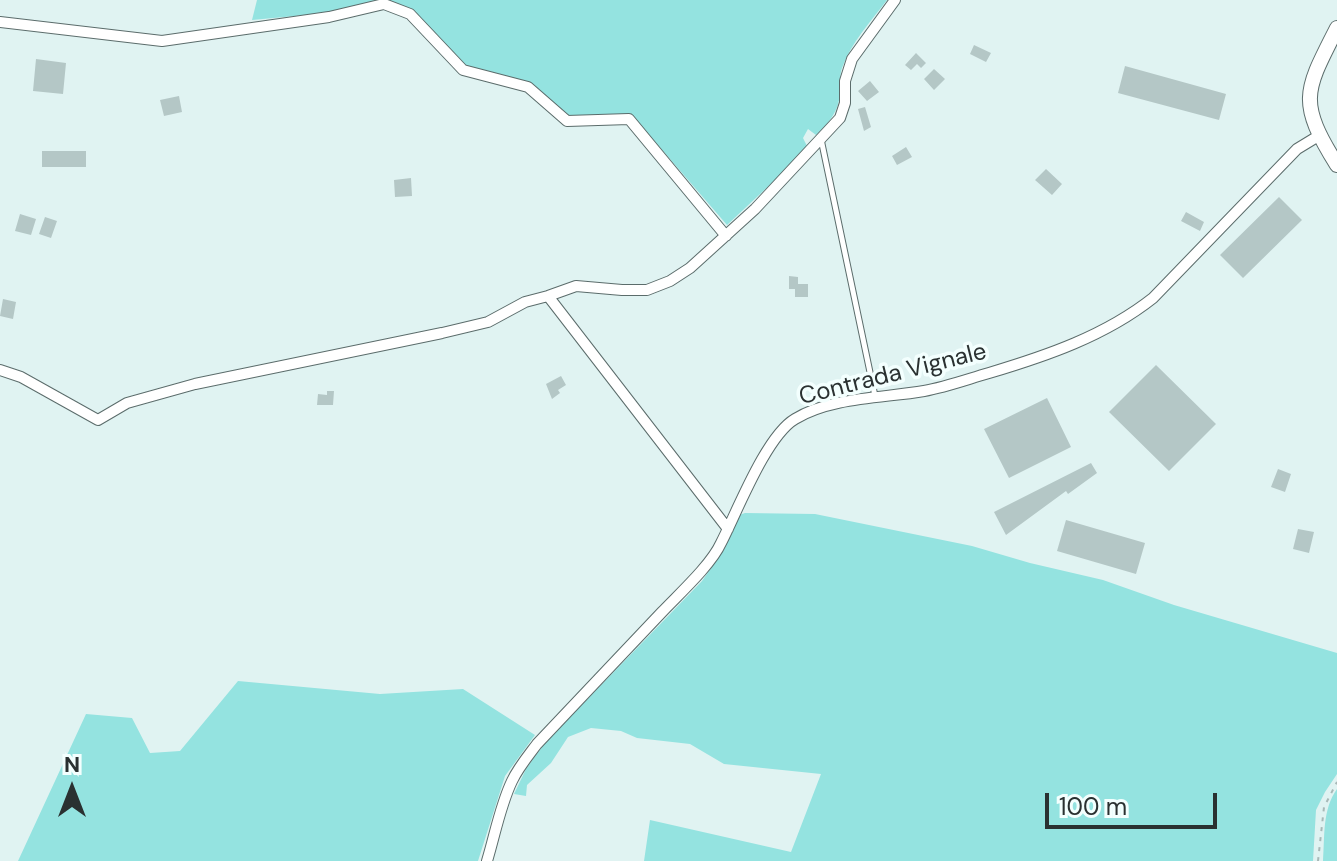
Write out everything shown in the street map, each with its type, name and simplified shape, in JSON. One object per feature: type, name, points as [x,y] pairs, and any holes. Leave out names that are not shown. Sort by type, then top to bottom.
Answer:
[{"type":"main road","points":[[1337,28],[1311,81],[1308,95],[1311,117],[1337,165]]},
{"type":"street","points":[[0,370],[21,377],[98,420],[127,403],[195,384],[488,322],[525,302],[576,286],[647,290],[670,281],[690,268],[755,209],[840,118],[845,103],[845,81],[852,59],[895,0]]},
{"type":"street","points":[[0,22],[162,41],[329,17],[384,4],[410,14],[463,70],[528,87],[567,121],[629,119],[726,236]]},
{"type":"street","name":"Contrada Vignale","points":[[487,861],[512,782],[524,761],[720,547],[770,447],[783,428],[811,411],[847,401],[925,391],[1031,360],[1108,329],[1153,298],[1297,149],[1320,135]]},
{"type":"street","points":[[548,296],[728,529]]},
{"type":"lane","points":[[821,139],[875,397]]},
{"type":"path","points":[[1318,861],[1324,807],[1337,782]]},
{"type":"shaded area","points":[[257,0],[887,0],[846,59],[841,71],[838,105],[829,121],[816,135],[808,129],[803,138],[806,151],[727,225],[631,114],[568,116],[528,82],[462,66],[412,10],[383,1],[327,13],[252,20]]},
{"type":"shaded area","points":[[815,514],[972,546],[1103,580],[1174,605],[1337,653],[1337,774],[1316,810],[1313,861],[644,861],[650,820],[791,852],[821,774],[724,764],[690,744],[637,738],[621,731],[591,728],[568,737],[551,763],[527,785],[526,796],[514,794],[526,769],[544,744],[702,581],[725,548],[739,515]]},
{"type":"shaded area","points":[[238,681],[380,694],[463,689],[535,735],[505,776],[478,861],[18,861],[86,714],[132,718],[150,753],[180,751]]},
{"type":"shaded area","points":[[1337,789],[1337,861],[1323,861],[1327,814]]},
{"type":"building","points":[[974,45],[991,53],[986,62],[970,54]]},
{"type":"building","points":[[916,53],[926,63],[921,68],[917,64],[911,70],[905,65]]},
{"type":"building","points":[[36,59],[66,63],[63,94],[33,91]]},
{"type":"building","points":[[1125,66],[1226,94],[1219,120],[1118,93]]},
{"type":"building","points":[[934,69],[945,79],[934,90],[924,79]]},
{"type":"building","points":[[870,81],[879,92],[867,101],[858,91]]},
{"type":"building","points":[[179,96],[182,112],[164,116],[160,100]]},
{"type":"building","points":[[865,107],[871,127],[864,131],[858,109]]},
{"type":"building","points":[[906,147],[912,157],[897,165],[892,156]]},
{"type":"building","points":[[42,151],[86,151],[86,167],[42,167]]},
{"type":"building","points":[[1046,169],[1062,184],[1052,195],[1035,180]]},
{"type":"building","points":[[411,178],[412,196],[395,197],[394,180]]},
{"type":"building","points":[[1279,197],[1302,220],[1243,278],[1220,255]]},
{"type":"building","points":[[1186,212],[1204,222],[1200,231],[1181,221]]},
{"type":"building","points":[[20,214],[36,219],[31,235],[15,231]]},
{"type":"building","points":[[45,217],[57,221],[51,238],[39,234]]},
{"type":"building","points":[[789,276],[798,277],[798,284],[808,284],[808,297],[795,297],[795,289],[789,289]]},
{"type":"building","points":[[3,299],[16,302],[13,319],[0,316]]},
{"type":"building","points":[[1156,365],[1216,424],[1169,471],[1109,412]]},
{"type":"building","points":[[561,376],[566,385],[552,399],[546,384]]},
{"type":"building","points":[[327,391],[334,391],[333,405],[317,405],[318,394],[327,395]]},
{"type":"building","points":[[1047,398],[1071,447],[1009,478],[984,429]]},
{"type":"building","points":[[1091,463],[1097,473],[1068,494],[1066,491],[1006,535],[994,512]]},
{"type":"building","points":[[1278,469],[1291,474],[1285,492],[1271,487]]},
{"type":"building","points":[[1066,520],[1145,543],[1136,574],[1057,551]]},
{"type":"building","points":[[1298,529],[1314,532],[1309,553],[1293,549]]}]
